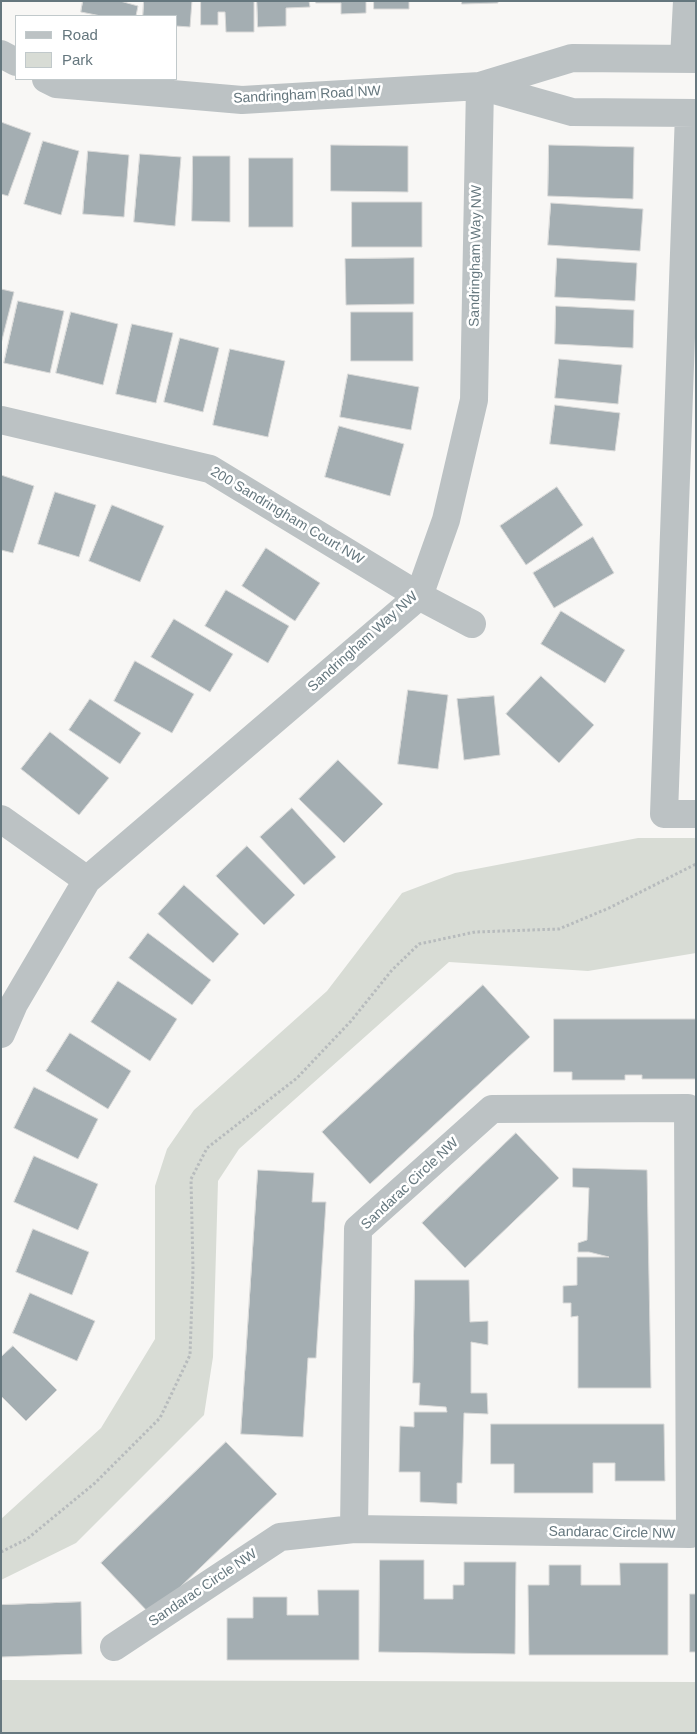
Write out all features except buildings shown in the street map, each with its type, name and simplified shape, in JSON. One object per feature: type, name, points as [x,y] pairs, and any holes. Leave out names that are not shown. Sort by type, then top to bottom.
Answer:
[{"type":"street","points":[[687,1],[690,59]]},
{"type":"street","points":[[1,54],[15,61]]},
{"type":"street","name":"Sandringham Road NW","points":[[48,80],[56,84],[242,100],[480,86],[572,58],[690,59]]},
{"type":"street","name":"Sandringham Road NW","points":[[480,86],[572,112],[692,113]]},
{"type":"street","name":"Sandringham Way NW","points":[[1,1034],[14,1004],[87,880],[419,596],[446,520],[474,400],[480,86]]},
{"type":"street","points":[[692,113],[664,814],[696,814]]},
{"type":"street","name":"200 Sandringham Court NW","points":[[1,420],[210,469],[419,596],[472,624]]},
{"type":"street","points":[[1,819],[87,880]]},
{"type":"street","name":"Sandarac Circle NW","points":[[114,1647],[280,1537],[354,1529],[693,1537],[692,1108],[492,1108],[358,1229],[354,1529]]},
{"type":"path","points":[[1,1552],[27,1539],[95,1483],[160,1418],[190,1355],[193,1269],[191,1179],[207,1148],[297,1078],[351,1021],[392,970],[419,944],[475,932],[559,929],[609,908],[696,864]]},
{"type":"green space","points":[[638,838],[696,838],[696,953],[588,971],[449,962],[239,1149],[218,1181],[213,1357],[204,1415],[76,1543],[1,1580],[1,1519],[101,1428],[155,1339],[155,1186],[167,1149],[194,1110],[327,991],[402,893],[455,873]]},
{"type":"green space","points":[[1,1680],[696,1682],[696,1733],[1,1733]]}]
